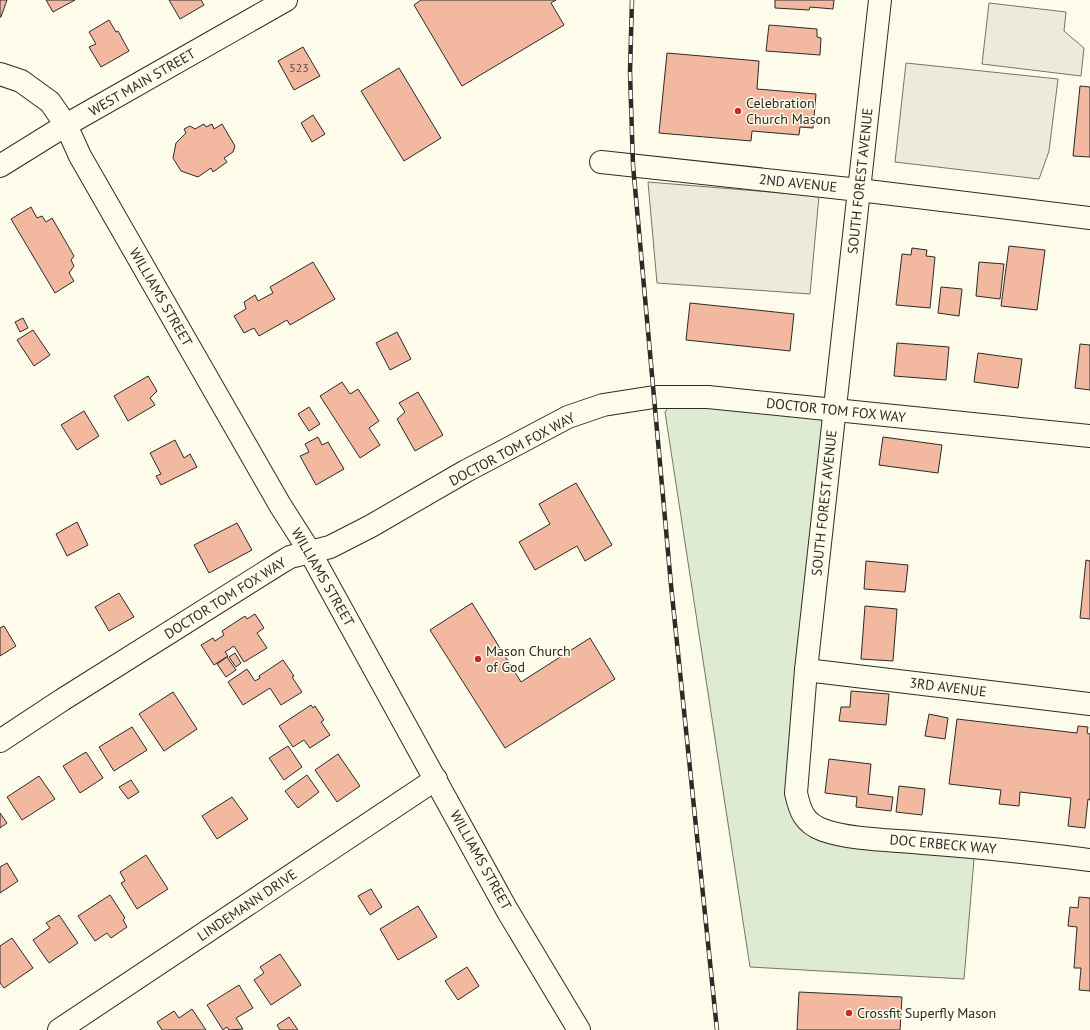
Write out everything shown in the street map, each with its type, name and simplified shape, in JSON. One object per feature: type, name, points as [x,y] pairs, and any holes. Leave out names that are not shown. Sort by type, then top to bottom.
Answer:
[{"type":"street","name":"WEST MAIN STREET","points":[[0,166],[66,125],[286,0]]},
{"type":"street","name":"SOUTH FOREST AVENUE","points":[[803,815],[799,808],[796,793],[806,670],[880,0]]},
{"type":"street","name":"WILLIAMS STREET","points":[[0,74],[21,81],[50,102],[66,125],[80,156],[280,505],[310,552],[507,910],[579,1030]]},
{"type":"street","name":"2ND AVENUE","points":[[601,162],[859,190],[1090,218]]},
{"type":"street","name":"DOCTOR TOM FOX WAY","points":[[0,741],[62,700],[290,557],[330,547],[371,526],[466,471],[568,417],[603,405],[654,397],[708,397],[1090,436]]},
{"type":"street","name":"3RD AVENUE","points":[[806,670],[1090,704]]},
{"type":"street","name":"LINDEMANN DRIVE","points":[[59,1030],[436,779]]},
{"type":"street","name":"DOC ERBECK WAY","points":[[803,815],[809,822],[822,830],[847,836],[1000,849],[1090,860]]},
{"type":"green space","points":[[676,396],[834,410],[796,793],[809,822],[975,847],[964,979],[750,967],[665,412]]},
{"type":"shaded area","points":[[989,3],[1066,12],[1064,31],[1084,48],[1081,76],[982,64]]},
{"type":"shaded area","points":[[906,63],[1058,79],[1049,151],[1039,179],[895,162]]},
{"type":"shaded area","points":[[648,182],[819,196],[810,294],[657,283]]},
{"type":"building","points":[[0,0],[7,0],[1,17],[0,17]]},
{"type":"building","points":[[46,0],[75,0],[53,12]]},
{"type":"building","points":[[169,0],[201,0],[204,5],[180,19]]},
{"type":"building","points":[[421,0],[556,0],[551,3],[564,25],[462,86],[414,5]]},
{"type":"building","points":[[775,0],[834,0],[833,9],[810,7],[809,10],[775,8]]},
{"type":"building","points":[[109,20],[116,32],[118,31],[129,51],[101,67],[89,47],[96,44],[89,32]]},
{"type":"building","points":[[769,25],[817,29],[817,37],[821,38],[820,55],[766,51]]},
{"type":"building","points":[[303,47],[320,76],[294,90],[278,61]]},
{"type":"building","name":"Celebration Church Mason","points":[[667,53],[759,61],[757,89],[816,94],[813,128],[800,127],[799,135],[752,131],[751,141],[659,133]]},
{"type":"building","points":[[399,68],[441,138],[404,161],[361,91]]},
{"type":"building","points":[[1080,86],[1090,87],[1090,157],[1073,156]]},
{"type":"building","points":[[313,115],[325,134],[312,142],[301,123]]},
{"type":"building","points":[[204,124],[206,127],[212,124],[214,129],[222,124],[235,146],[233,152],[224,158],[227,162],[213,172],[211,168],[198,177],[181,171],[173,158],[176,143],[186,133],[184,129],[190,126],[195,129]]},
{"type":"building","points":[[31,207],[37,218],[42,216],[46,222],[52,218],[74,256],[71,260],[74,266],[69,273],[74,281],[55,293],[11,219]]},
{"type":"building","points":[[1009,246],[1045,250],[1037,310],[1001,306]]},
{"type":"building","points":[[912,248],[927,250],[926,256],[935,257],[930,308],[896,305],[902,254],[911,255]]},
{"type":"building","points":[[313,262],[335,299],[290,325],[287,320],[259,336],[254,328],[244,333],[234,316],[246,309],[244,302],[255,295],[258,301],[273,293],[270,287]]},
{"type":"building","points":[[979,262],[1004,264],[1000,299],[976,296]]},
{"type":"building","points":[[941,287],[962,289],[959,316],[938,313]]},
{"type":"building","points":[[690,303],[794,314],[790,351],[686,340]]},
{"type":"building","points":[[23,318],[28,328],[20,332],[15,322]]},
{"type":"building","points":[[33,330],[50,355],[34,366],[17,340]]},
{"type":"building","points":[[397,332],[411,359],[390,370],[376,343]]},
{"type":"building","points":[[897,343],[949,347],[946,380],[894,376]]},
{"type":"building","points":[[1080,344],[1090,345],[1090,390],[1075,388]]},
{"type":"building","points":[[978,353],[1022,359],[1018,388],[974,382]]},
{"type":"building","points":[[148,376],[157,391],[150,398],[155,405],[128,421],[114,396]]},
{"type":"building","points":[[342,382],[350,394],[358,389],[379,421],[369,428],[380,445],[360,458],[320,396]]},
{"type":"building","points":[[418,392],[443,435],[415,451],[397,419],[405,412],[399,403]]},
{"type":"building","points":[[309,407],[320,424],[309,431],[298,414]]},
{"type":"building","points":[[84,411],[99,436],[77,450],[61,425]]},
{"type":"building","points":[[318,437],[322,445],[328,442],[344,469],[316,485],[300,456],[309,452],[305,444]]},
{"type":"building","points":[[883,437],[942,445],[938,473],[879,465]]},
{"type":"building","points":[[175,440],[184,458],[190,454],[197,467],[161,485],[156,476],[161,474],[150,453]]},
{"type":"building","points":[[576,483],[612,545],[585,561],[577,546],[535,570],[519,542],[550,524],[539,504]]},
{"type":"building","points":[[77,522],[88,545],[67,556],[56,534]]},
{"type":"building","points":[[237,523],[252,550],[209,573],[194,545]]},
{"type":"building","points":[[1086,560],[1090,561],[1090,619],[1080,618]]},
{"type":"building","points":[[866,561],[908,565],[905,592],[864,589]]},
{"type":"building","points":[[119,593],[134,617],[109,631],[95,607]]},
{"type":"building","name":"Mason Church of God","points":[[472,603],[521,682],[590,638],[615,679],[505,748],[430,630]]},
{"type":"building","points":[[865,606],[897,609],[893,661],[861,659]]},
{"type":"building","points":[[255,614],[264,628],[257,633],[267,648],[244,662],[234,646],[225,652],[228,656],[214,665],[201,645],[213,638],[215,641],[224,635],[222,631],[245,616],[247,619]]},
{"type":"building","points":[[4,626],[16,646],[0,656],[0,628]]},
{"type":"building","points":[[235,653],[241,663],[236,667],[229,657]]},
{"type":"building","points":[[227,657],[236,670],[226,677],[217,664]]},
{"type":"building","points":[[283,660],[294,676],[292,677],[302,692],[281,705],[270,688],[243,705],[228,682],[247,669],[255,681],[260,678],[259,676]]},
{"type":"building","points":[[851,691],[889,694],[886,725],[839,721],[841,707],[850,707]]},
{"type":"building","points":[[173,692],[197,729],[164,751],[139,714]]},
{"type":"building","points":[[311,705],[313,708],[315,706],[324,720],[321,722],[330,735],[310,748],[304,740],[293,747],[279,726]]},
{"type":"building","points":[[929,714],[948,718],[945,739],[925,736]]},
{"type":"building","points":[[957,719],[1077,733],[1078,726],[1088,727],[1087,733],[1090,734],[1090,800],[1088,799],[1085,828],[1068,826],[1071,798],[1020,792],[1019,806],[999,804],[1001,790],[949,784]]},
{"type":"building","points":[[132,727],[147,750],[114,771],[99,747]]},
{"type":"building","points":[[288,746],[302,767],[284,780],[269,758]]},
{"type":"building","points":[[86,752],[103,778],[80,793],[63,766]]},
{"type":"building","points":[[338,754],[360,786],[337,802],[315,770]]},
{"type":"building","points":[[829,759],[871,764],[868,794],[893,797],[891,811],[856,807],[857,797],[825,793]]},
{"type":"building","points":[[307,775],[319,792],[298,808],[285,791]]},
{"type":"building","points":[[39,776],[55,799],[22,820],[7,797]]},
{"type":"building","points":[[131,780],[139,792],[128,799],[119,787]]},
{"type":"building","points":[[899,786],[925,789],[922,815],[896,812]]},
{"type":"building","points":[[232,797],[248,819],[217,839],[202,816]]},
{"type":"building","points":[[0,813],[7,823],[0,828]]},
{"type":"building","points":[[146,855],[168,889],[137,909],[121,883],[125,881],[120,872]]},
{"type":"building","points":[[7,863],[18,881],[0,893],[0,867]]},
{"type":"building","points":[[371,889],[382,907],[370,915],[358,896]]},
{"type":"building","points":[[110,895],[125,918],[123,920],[127,927],[111,938],[107,933],[95,941],[78,916]]},
{"type":"building","points":[[1079,897],[1090,898],[1090,991],[1079,990],[1081,968],[1074,968],[1077,927],[1068,926],[1070,907],[1078,908]]},
{"type":"building","points":[[418,906],[437,937],[398,960],[380,929]]},
{"type":"building","points":[[59,915],[78,943],[49,963],[33,940],[50,928],[46,923]]},
{"type":"building","points":[[12,938],[33,968],[4,988],[0,983],[0,946]]},
{"type":"building","points":[[280,954],[301,985],[271,1005],[254,980],[264,973],[260,967]]},
{"type":"building","points":[[467,967],[479,986],[458,1000],[445,981]]},
{"type":"building","points":[[239,985],[253,1008],[236,1018],[243,1029],[229,1030],[227,1027],[223,1030],[207,1005]]},
{"type":"building","name":"Crossfit Superfly Mason","points":[[799,992],[902,997],[900,1030],[797,1030]]},
{"type":"building","points":[[192,1009],[206,1030],[162,1030],[157,1022],[174,1011],[179,1018]]},
{"type":"building","points":[[289,1017],[298,1030],[280,1030],[277,1025]]},
{"type":"railway","points":[[632,0],[630,72],[633,165],[671,585],[717,1030]]},
{"type":"place","name":"Celebration Church Mason","points":[[738,111]]},
{"type":"place","name":"Mason Church of God","points":[[478,659]]},
{"type":"place","name":"Crossfit Superfly Mason","points":[[849,1013]]}]
